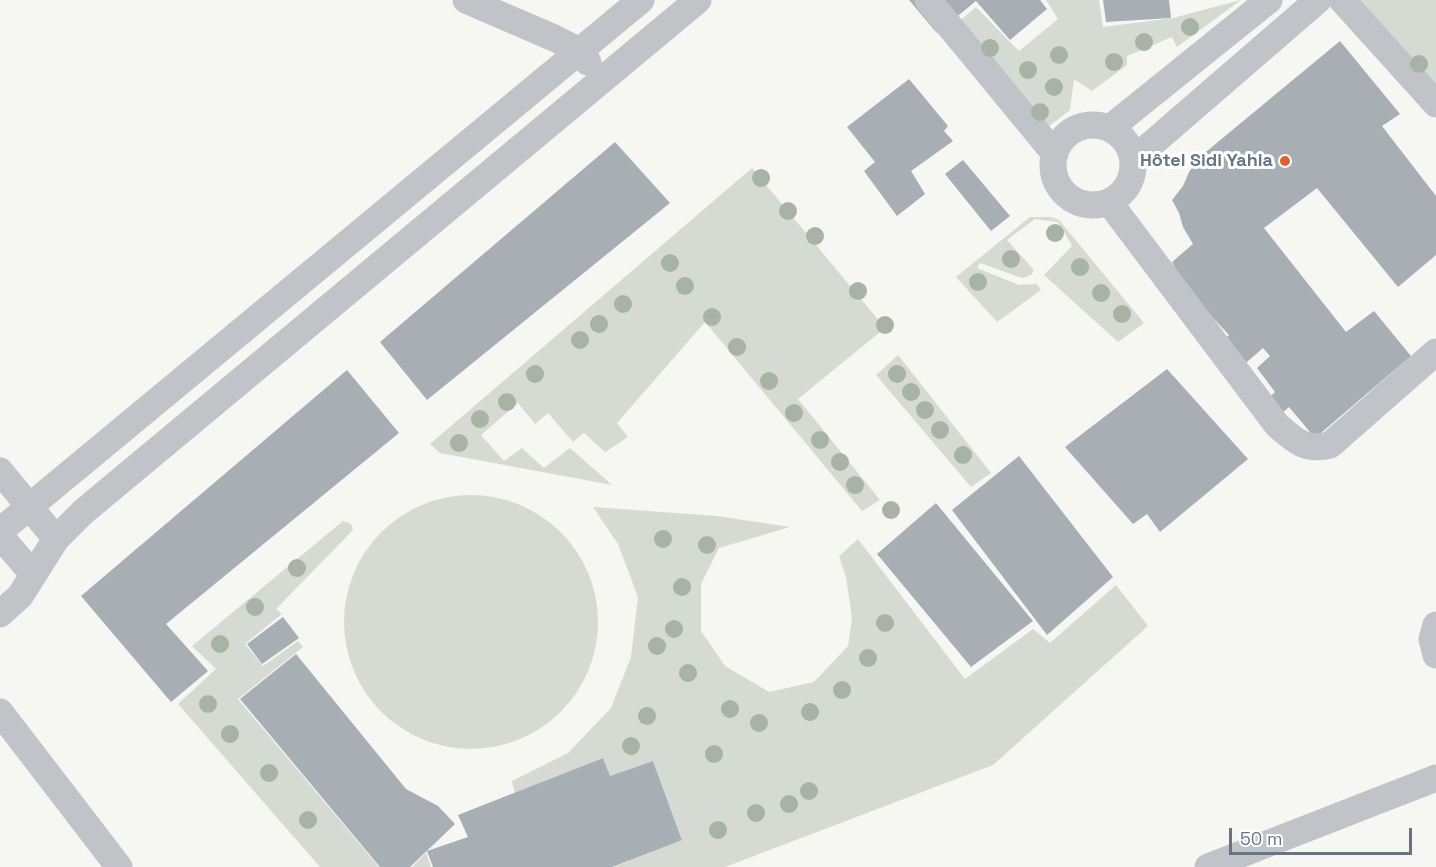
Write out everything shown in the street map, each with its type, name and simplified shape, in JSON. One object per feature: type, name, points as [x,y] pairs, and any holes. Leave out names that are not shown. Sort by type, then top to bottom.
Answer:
[{"type":"street","points":[[466,0],[578,50],[602,79]]},
{"type":"street","points":[[33,574],[0,533],[29,506],[641,0]]},
{"type":"street","points":[[0,614],[20,596],[56,539],[83,512],[698,0]]},
{"type":"street","points":[[928,0],[1055,154]]},
{"type":"street","points":[[1110,128],[1269,0]]},
{"type":"street","points":[[1133,160],[1317,0]]},
{"type":"street","points":[[1342,0],[1436,104]]},
{"type":"street","points":[[1097,124],[1110,128],[1130,147],[1133,160],[1132,174],[1127,186],[1109,202],[1098,205],[1076,201],[1059,186],[1055,176],[1053,165],[1061,141],[1071,132],[1083,126],[1097,124]]},
{"type":"street","points":[[1109,202],[1277,425],[1293,439],[1310,448],[1330,445],[1436,352]]},
{"type":"street","points":[[0,471],[56,539]]},
{"type":"street","points":[[1436,625],[1432,639],[1436,655]]},
{"type":"street","points":[[0,712],[119,867]]},
{"type":"street","points":[[1208,867],[1262,857],[1436,778]]},
{"type":"shaded area","points":[[1046,0],[1099,0],[1103,27],[1173,18],[1241,0],[1177,47],[1172,37],[1127,56],[1127,65],[1092,91],[1074,79],[1070,110],[1034,138],[942,36],[976,7],[1019,51],[1058,19]]},
{"type":"shaded area","points":[[1358,0],[1436,0],[1436,102]]},
{"type":"shaded area","points":[[752,168],[885,328],[798,399],[880,500],[862,511],[705,322],[617,423],[628,437],[605,452],[584,433],[573,442],[548,413],[535,424],[518,403],[481,435],[504,461],[522,448],[544,468],[570,448],[612,485],[440,453],[430,444]]},
{"type":"shaded area","points":[[1030,217],[1051,217],[1059,220],[1144,323],[1118,342],[1044,275],[1072,246],[1058,222],[1035,219],[1007,240],[1034,270],[1031,275],[1022,278],[980,263],[977,268],[1019,285],[1037,284],[1041,290],[997,322],[956,277]]},
{"type":"shaded area","points":[[898,355],[991,473],[971,487],[876,375]]},
{"type":"shaded area","points":[[459,495],[483,495],[520,504],[542,516],[561,532],[577,551],[589,573],[596,597],[598,622],[596,647],[589,671],[577,693],[561,712],[542,728],[520,740],[483,749],[459,749],[422,740],[400,728],[373,703],[353,671],[349,659],[344,634],[344,610],[353,573],[365,551],[390,524],[422,504],[434,500]]},
{"type":"shaded area","points":[[593,507],[717,516],[790,527],[719,548],[701,584],[701,631],[725,666],[769,692],[814,682],[848,646],[852,618],[846,577],[839,556],[858,539],[965,679],[1033,629],[1050,643],[1116,585],[1148,626],[993,765],[725,867],[613,867],[682,839],[653,761],[610,776],[603,758],[515,793],[512,781],[568,753],[611,708],[631,657],[638,597],[618,544]]},
{"type":"shaded area","points":[[343,521],[351,524],[353,530],[276,609],[282,614],[245,644],[263,666],[298,641],[303,647],[238,699],[379,867],[320,867],[178,704],[216,669],[192,646]]},
{"type":"shaded area","points":[[426,853],[431,867],[412,867]]},
{"type":"building","points":[[909,0],[1040,0],[1047,9],[1010,40],[976,1],[937,33]]},
{"type":"building","points":[[1103,0],[1169,0],[1171,18],[1106,22]]},
{"type":"building","points":[[1340,41],[1400,114],[1382,126],[1436,196],[1436,255],[1398,287],[1317,188],[1264,228],[1346,332],[1374,311],[1411,356],[1315,438],[1289,407],[1269,425],[1256,409],[1275,392],[1257,368],[1270,356],[1263,348],[1231,376],[1210,351],[1229,335],[1188,291],[1172,262],[1193,244],[1172,200],[1201,156]]},
{"type":"building","points":[[909,79],[948,126],[944,131],[953,141],[911,171],[925,194],[897,216],[864,171],[875,162],[847,127]]},
{"type":"building","points":[[615,142],[670,203],[427,400],[380,342]]},
{"type":"building","points":[[963,160],[1010,216],[991,231],[945,174]]},
{"type":"building","points":[[1167,369],[1248,459],[1160,532],[1147,514],[1133,524],[1065,447]]},
{"type":"building","points":[[347,370],[399,433],[166,624],[208,671],[171,702],[81,596]]},
{"type":"building","points":[[1019,456],[1113,577],[1047,635],[952,510]]},
{"type":"building","points":[[936,503],[1033,621],[971,667],[877,554]]},
{"type":"building","points":[[283,617],[299,638],[262,664],[247,644]]},
{"type":"building","points":[[296,654],[406,789],[438,806],[455,824],[410,867],[380,867],[240,699]]},
{"type":"building","points":[[603,758],[610,776],[653,761],[682,840],[612,867],[433,867],[427,851],[468,837],[458,815]]},
{"type":"place","name":"Hôtel Sidi Yahia","points":[[1285,161]]}]
